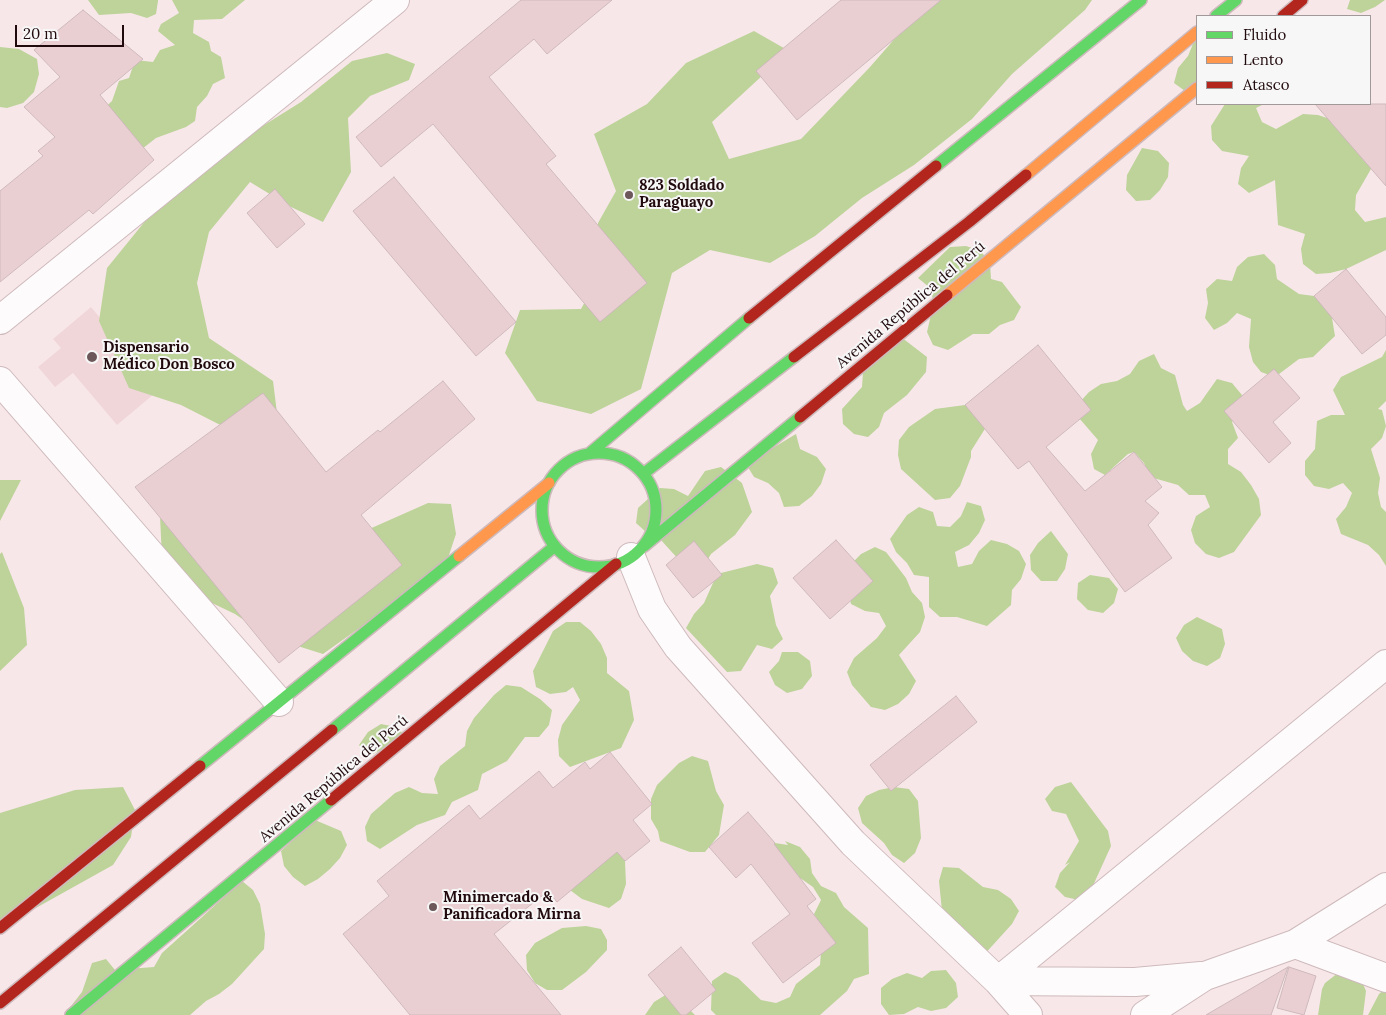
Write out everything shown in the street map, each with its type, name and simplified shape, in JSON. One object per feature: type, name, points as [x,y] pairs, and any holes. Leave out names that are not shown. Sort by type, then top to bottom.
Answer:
[{"type":"main road","points":[[590,453],[755,313],[1141,0]]},
{"type":"main road","points":[[1217,15],[1236,0]]},
{"type":"main road","points":[[1284,15],[1302,0]]},
{"type":"main road","points":[[643,474],[969,222],[1196,33]]},
{"type":"main road","name":"Avenida República del Perú","points":[[71,1015],[1196,89]]},
{"type":"main road","points":[[0,928],[549,482],[559,469],[573,458],[590,453],[607,452],[624,458],[643,474],[649,481],[656,497],[657,514],[653,531],[630,556],[599,567],[582,564],[568,557],[555,546],[546,531],[542,515],[543,498],[549,482]]},
{"type":"main road","points":[[0,1003],[555,546]]},
{"type":"street","points":[[0,320],[392,1]]},
{"type":"street","points":[[0,381],[278,702]]},
{"type":"street","points":[[630,556],[652,609],[678,647],[852,843],[998,981],[1028,1015]]},
{"type":"street","points":[[998,981],[1386,664]]},
{"type":"street","points":[[1145,1015],[1205,976],[1295,944],[1386,887]]},
{"type":"street","points":[[1295,944],[1386,978]]},
{"type":"street","points":[[998,981],[1135,982],[1205,976]]},
{"type":"shaded area","name":"Dispensario Médico Don Bosco","points":[[91,307],[160,389],[117,425],[73,373],[55,387],[38,367],[61,348],[53,339]]},
{"type":"green space","points":[[88,0],[158,1],[156,14],[147,18],[131,13],[99,15]]},
{"type":"green space","points":[[172,0],[245,0],[222,19],[194,20],[193,33],[209,42],[211,51],[221,57],[225,78],[213,84],[207,96],[197,107],[195,121],[186,127],[156,138],[142,149],[101,111],[112,101],[119,81],[129,78],[135,60],[153,62],[160,50],[175,45],[158,31],[161,24],[179,13]]},
{"type":"green space","points":[[932,0],[1092,0],[1085,10],[1012,74],[972,119],[914,165],[862,198],[815,236],[770,263],[710,250],[672,273],[641,389],[591,414],[537,401],[505,353],[520,310],[581,309],[598,278],[598,223],[616,191],[594,134],[647,104],[686,63],[754,31],[789,51],[712,122],[729,159],[801,139],[870,67],[925,4]]},
{"type":"green space","points":[[1350,0],[1385,0],[1361,13],[1347,9]]},
{"type":"green space","points":[[1196,36],[1196,88],[1185,91],[1174,83],[1178,68],[1188,56]]},
{"type":"green space","points":[[0,47],[19,49],[37,59],[39,74],[34,92],[23,103],[7,108],[0,107]]},
{"type":"green space","points":[[387,53],[415,64],[409,80],[370,96],[348,118],[351,172],[323,222],[291,207],[250,182],[209,232],[197,283],[209,338],[273,381],[280,437],[238,434],[181,405],[129,388],[99,321],[107,268],[181,177],[301,102],[352,61]]},
{"type":"green space","points":[[1224,105],[1262,105],[1256,108],[1262,122],[1276,129],[1303,114],[1318,115],[1333,120],[1365,156],[1371,169],[1356,195],[1355,210],[1365,222],[1386,217],[1386,250],[1346,269],[1316,274],[1303,264],[1301,249],[1305,234],[1278,225],[1275,180],[1249,193],[1238,184],[1241,168],[1249,156],[1222,151],[1212,140],[1211,126]]},
{"type":"green space","points":[[1142,148],[1158,151],[1169,163],[1168,177],[1160,190],[1150,200],[1136,201],[1126,190],[1127,175]]},
{"type":"green space","points":[[966,246],[981,251],[990,264],[991,279],[1002,282],[1021,307],[1014,320],[1000,325],[989,334],[973,334],[948,350],[933,345],[927,332],[934,302],[929,287],[918,278],[950,247]]},
{"type":"green space","points":[[1264,254],[1275,265],[1277,279],[1299,294],[1314,296],[1330,306],[1335,336],[1313,357],[1299,359],[1275,377],[1261,372],[1253,362],[1249,347],[1251,319],[1237,313],[1227,323],[1214,330],[1205,318],[1208,303],[1206,289],[1217,279],[1232,281],[1237,267],[1248,257]]},
{"type":"green space","points":[[901,337],[927,357],[926,372],[907,395],[884,413],[879,427],[868,437],[854,434],[843,424],[842,409],[862,387],[863,372]]},
{"type":"green space","points":[[1386,350],[1386,401],[1378,409],[1382,410],[1386,426],[1382,438],[1371,449],[1380,478],[1378,493],[1381,507],[1386,512],[1386,566],[1379,555],[1368,545],[1341,534],[1336,519],[1346,507],[1352,493],[1343,483],[1329,489],[1314,486],[1305,475],[1305,461],[1315,449],[1317,421],[1331,415],[1345,415],[1333,390],[1341,377],[1382,357]]},
{"type":"green space","points":[[1154,354],[1161,368],[1175,375],[1183,405],[1187,411],[1200,403],[1217,379],[1232,383],[1242,395],[1240,410],[1232,422],[1238,438],[1228,449],[1228,464],[1241,472],[1251,485],[1259,499],[1261,515],[1234,552],[1219,558],[1206,554],[1195,543],[1191,530],[1196,516],[1210,507],[1205,495],[1189,495],[1178,485],[1150,477],[1144,463],[1134,452],[1128,454],[1105,475],[1094,469],[1091,454],[1098,440],[1079,418],[1079,403],[1089,392],[1101,384],[1117,381],[1130,374],[1139,361]]},
{"type":"green space","points":[[965,405],[981,410],[988,424],[971,451],[971,457],[960,486],[950,498],[935,500],[901,469],[898,455],[899,440],[909,427],[935,409]]},
{"type":"green space","points":[[796,434],[800,449],[817,457],[826,469],[821,484],[812,496],[799,506],[784,507],[779,493],[768,483],[754,477],[746,464]]},
{"type":"green space","points":[[721,467],[742,483],[752,512],[735,535],[711,554],[703,567],[690,572],[660,539],[646,532],[636,523],[638,508],[660,488],[674,489],[688,496],[705,471]]},
{"type":"green space","points":[[0,480],[21,480],[0,521]]},
{"type":"green space","points":[[967,502],[981,506],[985,520],[979,533],[969,545],[955,552],[958,567],[972,564],[979,551],[991,540],[1007,544],[1019,551],[1026,564],[1021,579],[1012,590],[1011,605],[987,626],[957,617],[940,617],[929,607],[929,577],[914,575],[907,563],[896,552],[890,539],[907,515],[919,507],[933,512],[937,526],[950,527],[961,516]]},
{"type":"green space","points":[[428,503],[451,504],[456,534],[445,567],[323,654],[269,637],[235,614],[191,593],[162,558],[160,516],[358,534]]},
{"type":"green space","points":[[1051,531],[1068,554],[1065,569],[1057,581],[1041,581],[1031,570],[1030,555],[1038,543]]},
{"type":"green space","points":[[875,547],[886,552],[906,578],[912,592],[922,603],[925,617],[920,632],[899,655],[916,681],[909,694],[898,704],[885,710],[871,707],[852,685],[847,672],[854,658],[877,638],[886,626],[879,613],[865,611],[851,604],[848,590],[851,564],[861,554]]},
{"type":"green space","points":[[2,552],[24,608],[27,645],[0,671],[0,554]]},
{"type":"green space","points":[[757,564],[773,568],[778,583],[770,596],[776,625],[783,639],[772,649],[757,645],[741,671],[727,672],[686,628],[694,614],[704,603],[717,574]]},
{"type":"green space","points":[[1090,575],[1109,578],[1118,589],[1114,603],[1103,613],[1088,610],[1077,599],[1078,583]]},
{"type":"green space","points":[[1197,617],[1222,629],[1225,644],[1220,658],[1207,666],[1193,661],[1182,651],[1176,638],[1184,625]]},
{"type":"green space","points":[[566,622],[580,622],[591,631],[601,644],[607,658],[607,673],[629,691],[634,720],[621,748],[570,767],[559,756],[558,740],[562,725],[580,700],[573,687],[566,692],[550,694],[536,687],[533,671],[553,631]]},
{"type":"green space","points":[[782,652],[798,652],[810,661],[812,676],[802,689],[787,693],[775,685],[769,672],[779,661]]},
{"type":"green space","points":[[506,685],[521,687],[540,699],[552,710],[549,725],[539,737],[525,737],[507,761],[482,774],[478,790],[452,802],[445,815],[417,825],[380,849],[367,841],[365,827],[371,814],[395,793],[409,787],[422,793],[438,794],[434,779],[440,766],[465,746],[467,731],[474,718],[494,695]]},
{"type":"green space","points":[[381,724],[396,727],[407,737],[367,757],[359,745],[368,732]]},
{"type":"green space","points":[[692,756],[708,761],[716,791],[724,805],[719,835],[705,852],[690,852],[660,841],[658,831],[651,819],[651,799],[657,785],[679,763]]},
{"type":"green space","points":[[1071,782],[1108,831],[1111,846],[1091,890],[1079,900],[1065,897],[1055,887],[1060,873],[1070,862],[1065,865],[1079,841],[1066,814],[1052,811],[1045,799],[1055,787]]},
{"type":"green space","points":[[123,787],[135,810],[131,837],[113,865],[0,928],[0,813],[75,790]]},
{"type":"green space","points":[[894,787],[909,789],[918,801],[921,838],[915,853],[904,863],[892,855],[884,843],[862,823],[858,808],[866,796],[879,790]]},
{"type":"green space","points":[[315,820],[341,831],[347,845],[340,858],[330,869],[318,879],[305,886],[293,877],[284,866],[281,851]]},
{"type":"green space","points":[[785,841],[800,847],[810,859],[812,873],[821,886],[836,893],[844,907],[868,928],[869,974],[854,979],[847,991],[820,1015],[716,1015],[711,1010],[712,981],[725,972],[738,978],[761,1000],[776,1003],[790,997],[796,984],[820,965],[821,952],[829,939],[814,914],[821,900],[813,887],[763,852],[775,843],[788,845]]},
{"type":"green space","points":[[617,849],[625,861],[626,884],[621,899],[609,908],[582,899],[570,890]]},
{"type":"green space","points":[[943,867],[959,868],[983,887],[998,890],[1011,899],[1019,911],[1012,924],[982,957],[942,911],[939,881]]},
{"type":"green space","points":[[242,881],[253,890],[260,904],[265,934],[264,949],[232,984],[219,994],[206,1001],[190,1015],[64,1015],[82,992],[92,963],[106,959],[115,970],[154,967],[162,953]]},
{"type":"green space","points":[[586,926],[601,929],[607,940],[607,950],[586,972],[562,990],[547,990],[535,983],[527,970],[526,955],[535,943],[562,928]]},
{"type":"green space","points":[[946,970],[956,983],[958,997],[946,1008],[931,1011],[918,1007],[904,1014],[889,1015],[881,1004],[881,988],[892,979],[907,973],[922,978],[931,971]]},
{"type":"green space","points":[[1338,973],[1360,977],[1366,991],[1363,1015],[1318,1015],[1322,989],[1325,983]]},
{"type":"green space","points":[[1386,988],[1386,1015],[1368,1015],[1379,994]]},
{"type":"green space","points":[[667,994],[681,1001],[695,1015],[645,1015],[654,1002]]},
{"type":"building","points":[[521,0],[612,0],[547,54],[534,39],[489,77],[556,156],[546,164],[647,283],[600,322],[433,124],[381,167],[356,137]]},
{"type":"building","points":[[841,0],[941,0],[797,120],[756,71]]},
{"type":"building","points":[[83,10],[143,59],[100,95],[154,160],[93,214],[89,210],[0,282],[0,191],[43,156],[38,151],[55,137],[24,107],[60,77],[34,50]]},
{"type":"building","points":[[1386,104],[1386,186],[1316,105]]},
{"type":"building","points":[[394,177],[516,322],[476,356],[353,211]]},
{"type":"building","points":[[275,189],[305,224],[277,248],[247,213]]},
{"type":"building","points":[[1346,269],[1386,317],[1386,335],[1362,354],[1314,296]]},
{"type":"building","points":[[1038,345],[1091,410],[1046,447],[1085,491],[1134,452],[1162,487],[1145,501],[1159,513],[1148,525],[1172,558],[1125,592],[1029,461],[1018,469],[965,405]]},
{"type":"building","points":[[1274,369],[1300,398],[1273,422],[1291,443],[1269,463],[1224,411]]},
{"type":"building","points":[[443,381],[475,419],[361,515],[402,565],[279,663],[135,487],[263,393],[326,472],[378,430],[380,432]]},
{"type":"building","points":[[836,540],[873,581],[830,619],[793,578]]},
{"type":"building","points":[[694,541],[722,575],[693,598],[666,565]]},
{"type":"building","points":[[956,696],[977,722],[891,791],[870,765]]},
{"type":"building","points":[[610,752],[652,804],[633,820],[650,841],[625,861],[617,852],[557,902],[548,891],[494,934],[561,1015],[410,1015],[343,934],[389,896],[377,881],[469,805],[480,819],[539,771],[553,788],[585,762],[590,769]]},
{"type":"building","points":[[748,812],[775,843],[816,899],[807,906],[836,943],[783,983],[752,943],[790,914],[751,864],[736,878],[709,847]]},
{"type":"building","points":[[681,947],[716,990],[686,1015],[681,1015],[648,975]]},
{"type":"building","points":[[1288,967],[1271,1015],[1206,1015]]},
{"type":"building","points":[[1289,967],[1316,976],[1304,1015],[1277,1008]]},
{"type":"traffic: fast","points":[[936,166],[1141,0]]},
{"type":"traffic: fast","points":[[1217,15],[1236,0]]},
{"type":"traffic: fast","points":[[590,453],[749,318]]},
{"type":"traffic: fast","points":[[643,474],[794,357]]},
{"type":"traffic: fast","points":[[644,546],[800,417]]},
{"type":"traffic: fast","points":[[599,453],[621,457],[639,470],[652,488],[656,510],[652,532],[639,550],[621,563],[599,567],[577,563],[559,550],[546,532],[542,510],[546,488],[559,470],[577,457],[599,453]]},
{"type":"traffic: fast","points":[[332,730],[555,546]]},
{"type":"traffic: fast","points":[[200,766],[459,556]]},
{"type":"traffic: fast","points":[[71,1015],[331,800]]},
{"type":"traffic: slow","points":[[1026,175],[1196,33]]},
{"type":"traffic: slow","points":[[947,295],[1196,89]]},
{"type":"traffic: slow","points":[[459,556],[549,483]]},
{"type":"traffic: jam","points":[[1284,15],[1302,0]]},
{"type":"traffic: jam","points":[[749,318],[936,166]]},
{"type":"traffic: jam","points":[[794,357],[969,222],[1026,175]]},
{"type":"traffic: jam","points":[[800,417],[947,295]]},
{"type":"traffic: jam","points":[[331,800],[616,564]]},
{"type":"traffic: jam","points":[[0,1003],[332,730]]},
{"type":"traffic: jam","points":[[0,928],[200,766]]},
{"type":"place","name":"823 Soldado Paraguayo","points":[[629,195]]},
{"type":"place","name":"Dispensario Médico Don Bosco","points":[[92,357]]},
{"type":"place","name":"Minimercado & Panificadora Mirna","points":[[433,907]]}]
